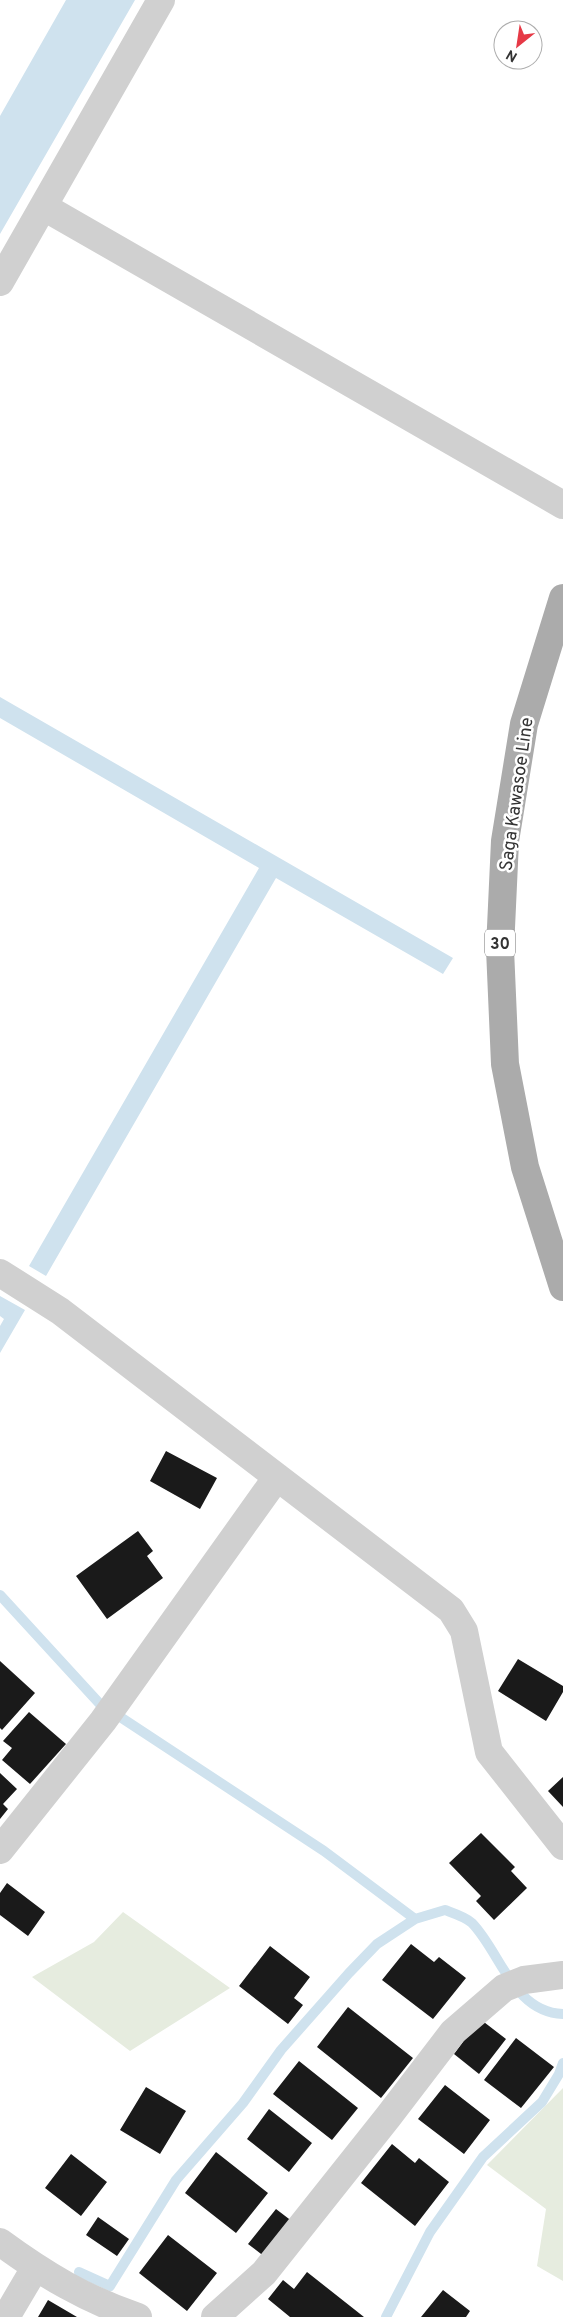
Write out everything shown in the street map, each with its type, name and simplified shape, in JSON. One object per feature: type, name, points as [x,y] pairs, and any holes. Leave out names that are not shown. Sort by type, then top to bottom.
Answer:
[{"type":"main road","name":"Saga Kawasoe Line","points":[[561,607],[524,724],[505,841],[500,949],[505,1064],[525,1167],[563,1287]]},
{"type":"street","points":[[0,282],[161,0]]},
{"type":"street","points":[[44,207],[563,505]]},
{"type":"street","points":[[0,1273],[60,1311],[451,1610],[464,1630],[489,1752],[563,1846]]},
{"type":"street","points":[[0,1850],[104,1721],[277,1477]]},
{"type":"street","points":[[216,2317],[264,2273],[453,2032],[514,1984],[563,1975]]},
{"type":"street","points":[[0,2242],[35,2268],[100,2304],[138,2317]]},
{"type":"street","points":[[6,2317],[35,2268]]},
{"type":"shaded area","points":[[123,1912],[230,1988],[130,2051],[32,1977],[94,1942]]},
{"type":"shaded area","points":[[563,2088],[563,2281],[537,2266],[546,2209],[487,2165]]},
{"type":"water","points":[[66,0],[135,0],[0,234],[0,116]]},
{"type":"water","points":[[0,697],[453,958],[443,974],[276,878],[46,1276],[29,1266],[259,868],[0,718]]},
{"type":"water","points":[[0,1296],[25,1310],[0,1353],[0,1326],[4,1319],[0,1316]]},
{"type":"building","points":[[166,1451],[217,1478],[200,1509],[150,1481]]},
{"type":"building","points":[[138,1531],[153,1551],[147,1556],[163,1578],[107,1619],[76,1576]]},
{"type":"building","points":[[518,1659],[563,1686],[563,1692],[546,1721],[498,1691]]},
{"type":"building","points":[[0,1661],[35,1693],[2,1730],[0,1728]]},
{"type":"building","points":[[29,1712],[66,1744],[30,1784],[2,1760],[12,1748],[3,1741]]},
{"type":"building","points":[[0,1773],[17,1789],[3,1804],[8,1809],[0,1819]]},
{"type":"building","points":[[563,1777],[563,1807],[548,1791]]},
{"type":"building","points":[[481,1833],[515,1867],[511,1871],[527,1888],[494,1920],[476,1901],[481,1896],[449,1863]]},
{"type":"building","points":[[7,1883],[45,1912],[28,1936],[0,1915],[0,1893]]},
{"type":"building","points":[[411,1944],[434,1962],[439,1957],[466,1978],[433,2019],[382,1980]]},
{"type":"building","points":[[270,1946],[310,1977],[294,1998],[303,2005],[288,2024],[239,1986]]},
{"type":"building","points":[[348,2007],[413,2058],[381,2098],[317,2047]]},
{"type":"building","points":[[480,2019],[506,2039],[479,2074],[454,2054]]},
{"type":"building","points":[[516,2038],[554,2067],[521,2108],[484,2080]]},
{"type":"building","points":[[299,2061],[358,2108],[332,2140],[273,2094]]},
{"type":"building","points":[[445,2085],[490,2120],[464,2154],[418,2119]]},
{"type":"building","points":[[146,2087],[186,2111],[160,2154],[120,2130]]},
{"type":"building","points":[[269,2109],[312,2143],[289,2172],[247,2139]]},
{"type":"building","points":[[392,2144],[415,2163],[419,2158],[449,2182],[415,2226],[361,2183]]},
{"type":"building","points":[[216,2152],[268,2193],[236,2233],[185,2193]]},
{"type":"building","points":[[71,2154],[107,2182],[81,2216],[45,2188]]},
{"type":"building","points":[[276,2209],[293,2222],[265,2257],[248,2244]]},
{"type":"building","points":[[98,2217],[129,2239],[117,2256],[86,2235]]},
{"type":"building","points":[[168,2235],[217,2273],[187,2311],[139,2273]]},
{"type":"building","points":[[307,2272],[364,2317],[290,2317],[268,2299],[283,2280],[294,2289]]},
{"type":"building","points":[[443,2290],[470,2311],[466,2317],[421,2317]]},
{"type":"building","points":[[48,2300],[77,2317],[38,2317]]},
{"type":"waterway","points":[[0,1595],[99,1703],[324,1851],[415,1919]]},
{"type":"waterway","points":[[79,2272],[110,2286],[176,2180],[243,2103],[281,2050],[377,1944],[415,1919],[445,1910],[466,1919],[482,1935],[520,1992],[532,2003],[546,2011],[563,2014]]},
{"type":"waterway","points":[[386,2317],[430,2232],[483,2157],[542,2102],[559,2074],[563,2063]]}]
